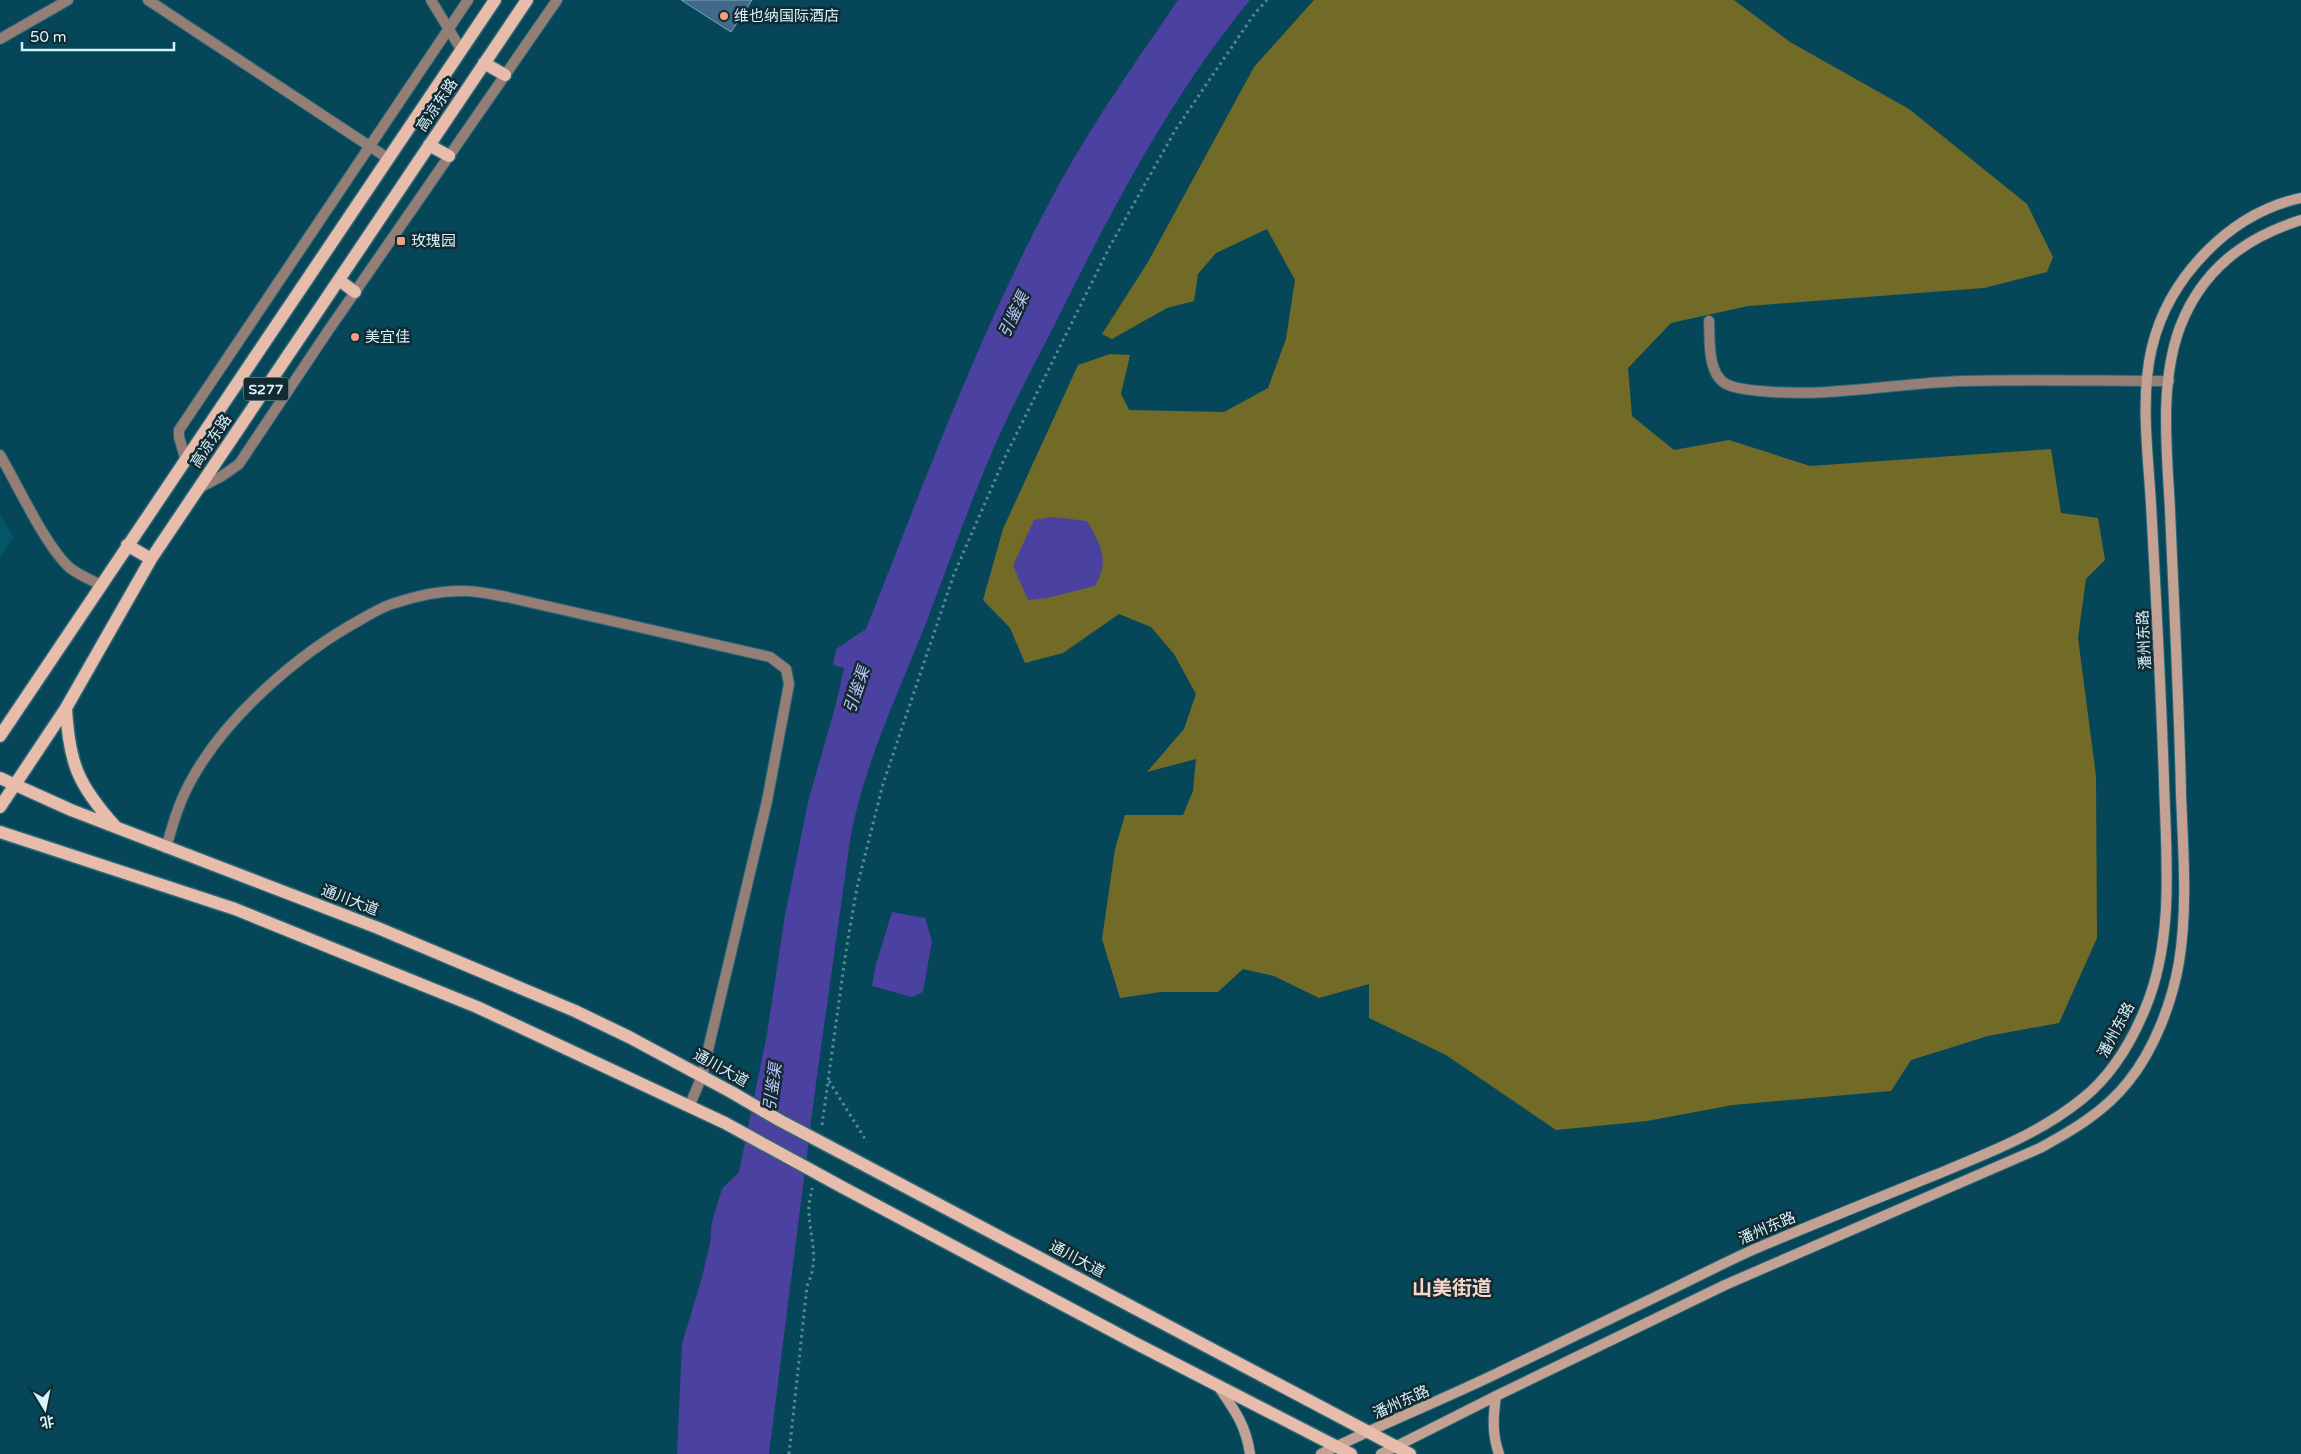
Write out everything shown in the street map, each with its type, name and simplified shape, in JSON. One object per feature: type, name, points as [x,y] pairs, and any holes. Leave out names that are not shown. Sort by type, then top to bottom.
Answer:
[{"type":"main road","name":"高凉东路","points":[[0,736],[495,0]]},
{"type":"main road","name":"高凉东路","points":[[0,807],[66,708],[151,559],[527,0]]},
{"type":"main road","points":[[484,62],[505,75]]},
{"type":"main road","points":[[429,145],[449,156]]},
{"type":"main road","name":"潘州东路","points":[[1321,1454],[1476,1384],[1757,1248],[2001,1147],[2052,1121],[2084,1098],[2110,1074],[2132,1038],[2147,1006],[2158,967],[2166,904],[2160,670],[2147,440],[2148,381],[2151,351],[2159,323],[2174,294],[2196,263],[2224,235],[2255,214],[2284,202],[2301,198]]},
{"type":"main road","points":[[1381,1454],[1725,1285],[2040,1148],[2082,1124],[2111,1101],[2130,1080],[2160,1025],[2171,993],[2179,963],[2182,926],[2184,880],[2179,711],[2167,438],[2171,360],[2180,328],[2195,296],[2216,267],[2244,245],[2272,229],[2301,220]]},
{"type":"main road","points":[[338,280],[355,292]]},
{"type":"main road","points":[[127,545],[151,559]]},
{"type":"main road","points":[[66,708],[68,734],[77,775],[97,806],[119,829]]},
{"type":"main road","name":"通川大道","points":[[0,778],[166,848],[378,928],[575,1011],[702,1076],[779,1120],[1410,1454]]},
{"type":"main road","points":[[0,832],[235,909],[477,1007],[725,1123],[842,1187],[1351,1454]]},
{"type":"main road","points":[[1217,1385],[1236,1412],[1247,1434],[1250,1454]]},
{"type":"main road","points":[[1496,1396],[1492,1420],[1494,1440],[1499,1454]]},
{"type":"street","points":[[0,39],[68,0]]},
{"type":"street","points":[[148,0],[389,159]]},
{"type":"street","points":[[431,0],[462,51]]},
{"type":"street","points":[[186,460],[179,437],[179,430],[468,0]]},
{"type":"street","points":[[199,488],[222,476],[238,464],[557,0]]},
{"type":"street","points":[[1709,321],[1710,348],[1719,378],[1727,384],[1745,389],[1788,394],[1962,381],[2169,381]]},
{"type":"street","points":[[0,455],[43,530],[63,560],[77,572],[101,585]]},
{"type":"street","points":[[166,848],[183,795],[194,775],[212,747],[251,703],[295,662],[342,630],[393,603],[430,595],[466,591],[507,597],[770,657],[786,669],[789,684],[767,801],[702,1076],[689,1106]]},
{"type":"path","points":[[821,1133],[857,887],[883,784],[954,574],[1006,455],[1110,246],[1176,129],[1254,12],[1267,0]]},
{"type":"path","points":[[829,1081],[867,1142]]},
{"type":"path","points":[[789,1454],[807,1286],[813,1272],[814,1243],[809,1209],[813,1181]]},
{"type":"shaded area","points":[[1314,0],[1734,0],[1790,42],[1909,109],[2027,204],[2053,257],[2047,272],[1984,288],[1748,306],[1671,323],[1628,368],[1632,416],[1674,450],[1729,440],[1810,466],[2051,449],[2061,513],[2098,518],[2105,560],[2086,579],[2078,638],[2096,776],[2097,938],[2059,1023],[1988,1036],[1911,1060],[1891,1091],[1733,1105],[1647,1121],[1556,1130],[1446,1055],[1369,1018],[1369,984],[1319,998],[1274,976],[1243,969],[1218,992],[1161,992],[1120,998],[1102,939],[1115,849],[1125,815],[1183,815],[1193,791],[1196,759],[1147,772],[1184,729],[1196,694],[1174,654],[1151,627],[1119,614],[1063,653],[1025,663],[1010,628],[983,600],[1003,529],[1078,365],[1110,354],[1130,355],[1121,394],[1129,410],[1224,412],[1268,388],[1286,339],[1295,280],[1267,229],[1216,253],[1198,274],[1194,301],[1167,308],[1112,339],[1102,334],[1148,262],[1254,67]]},
{"type":"shaded area","points":[[0,515],[14,537],[0,557]]},
{"type":"water","name":"引鉴渠","points":[[1178,0],[1250,0],[1198,69],[1152,141],[1090,254],[1020,392],[975,494],[926,623],[882,730],[863,785],[850,841],[816,1083],[769,1454],[677,1454],[682,1344],[702,1277],[710,1243],[712,1222],[722,1189],[739,1172],[767,1034],[785,915],[809,798],[836,704],[844,668],[833,665],[836,649],[866,629],[956,402],[1032,235],[1088,134]]},
{"type":"water","points":[[1052,517],[1087,521],[1100,545],[1102,553],[1103,560],[1100,577],[1095,586],[1047,598],[1028,600],[1013,566],[1034,520]]},
{"type":"water","points":[[892,912],[925,918],[932,941],[923,992],[912,997],[872,986],[876,964]]},
{"type":"building","name":"维也纳国际酒店","points":[[681,0],[752,0],[731,32]]},
{"type":"place","name":"维也纳国际酒店","points":[[724,16]]},
{"type":"place","name":"玫瑰园","points":[[401,241]]},
{"type":"place","name":"美宜佳","points":[[355,337]]},
{"type":"district","name":"山美街道","points":[[1452,1289]]}]
